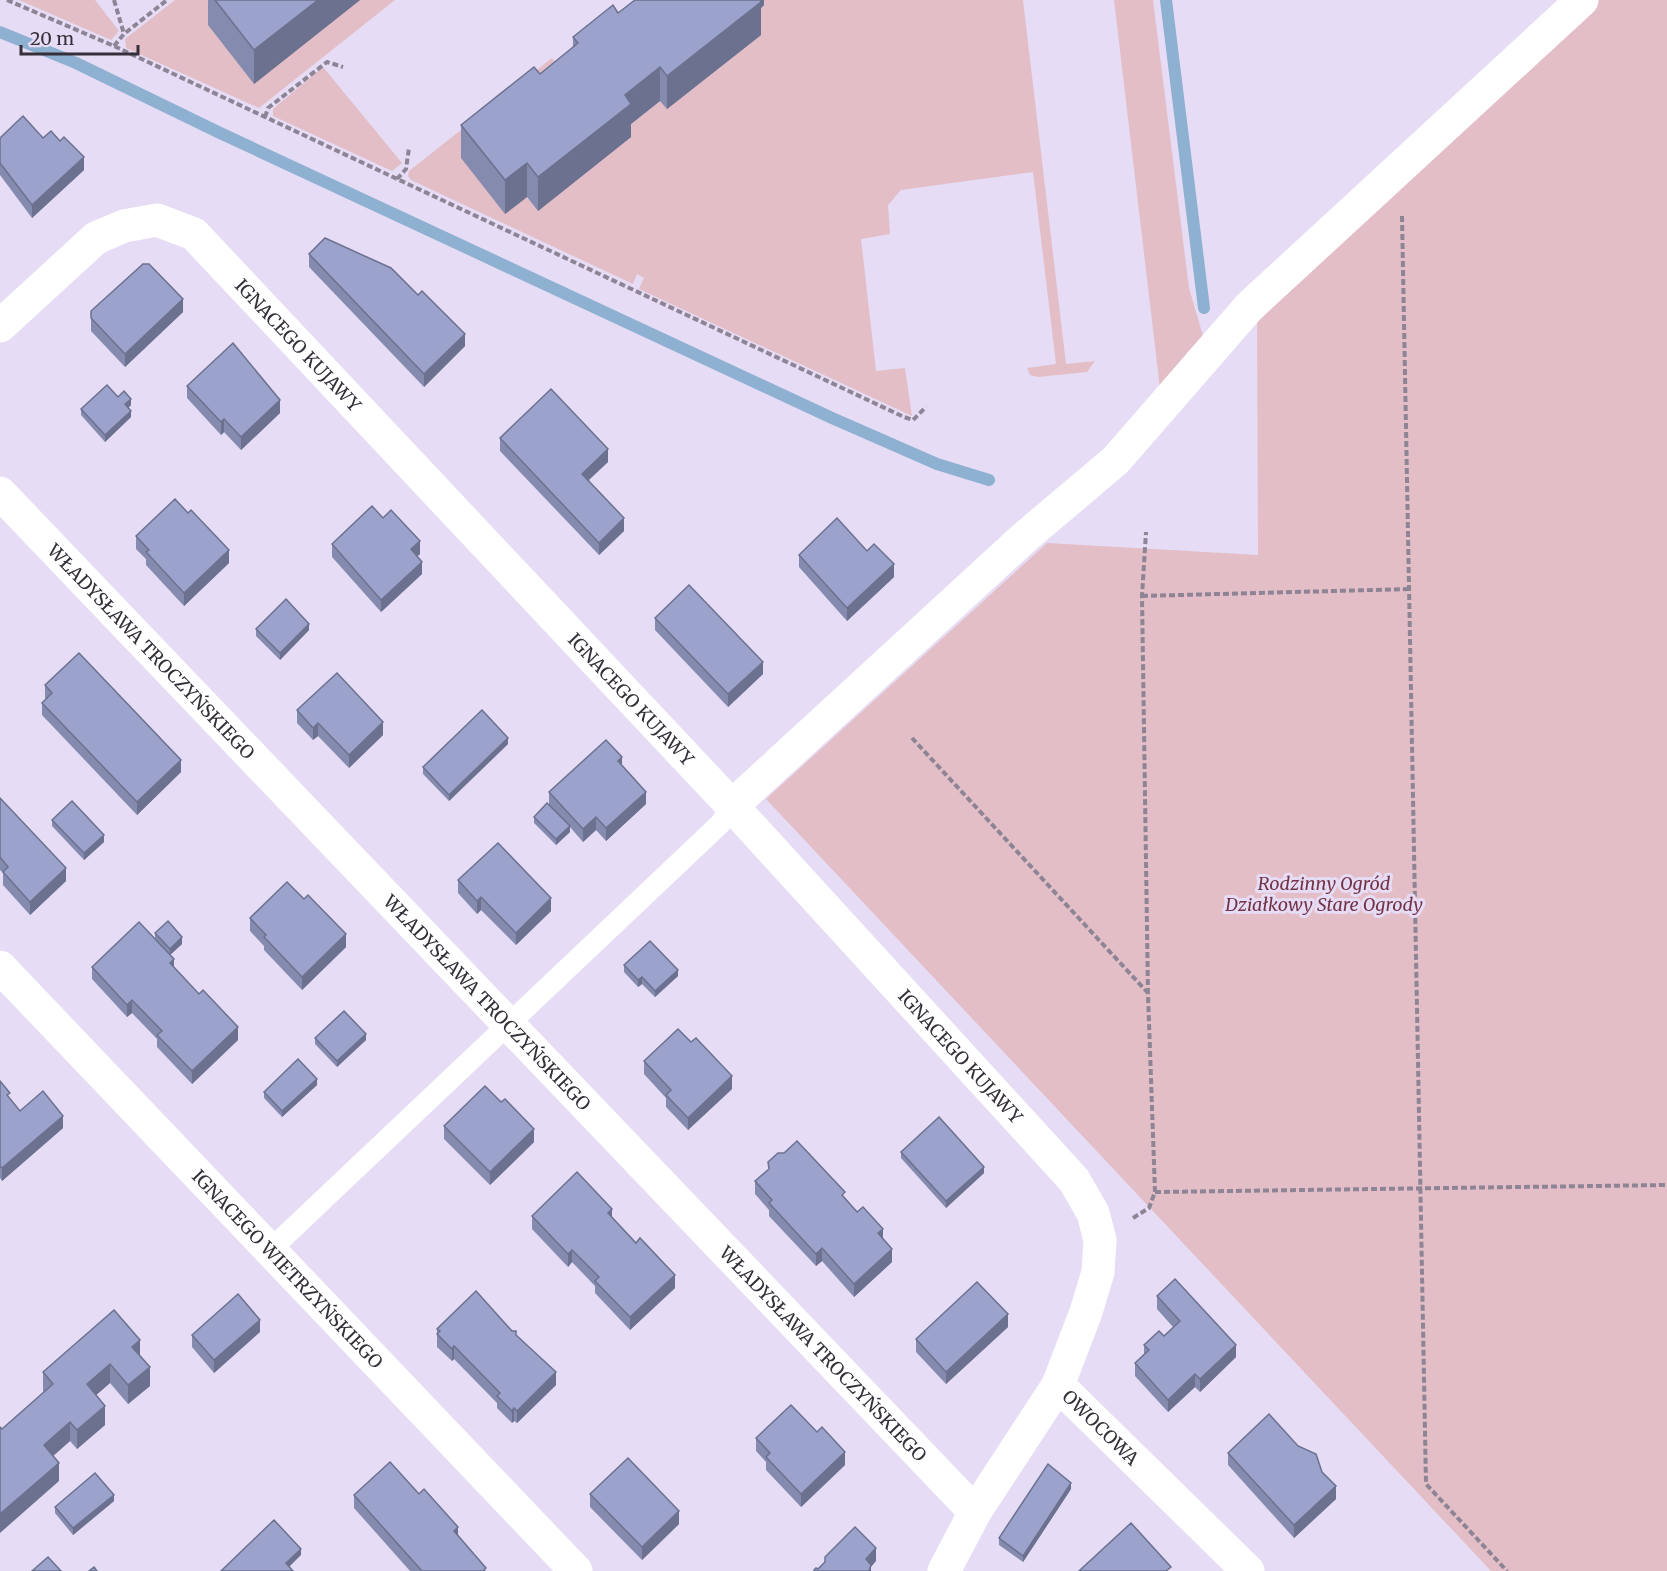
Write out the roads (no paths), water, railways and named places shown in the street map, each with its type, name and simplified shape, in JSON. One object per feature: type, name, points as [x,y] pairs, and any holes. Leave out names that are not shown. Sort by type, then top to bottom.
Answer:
[{"type":"street","points":[[732,806],[1025,537],[1116,460],[1249,308],[1582,0]]},
{"type":"street","name":"IGNACEGO KUJAWY","points":[[0,326],[96,238],[124,226],[157,220],[194,234],[732,806],[1074,1180],[1093,1213],[1100,1240],[1098,1272],[1086,1312],[1058,1385]]},
{"type":"street","name":"WŁADYSŁAWA TROCZYŃSKIEGO","points":[[0,493],[975,1512]]},
{"type":"street","name":"IGNACEGO WIETRZYŃSKIEGO","points":[[0,967],[576,1571]]},
{"type":"street","name":"OWOCOWA","points":[[944,1571],[975,1512],[1058,1385],[1248,1571]]},
{"type":"lane","points":[[270,1250],[720,824],[732,806]]},
{"type":"waterway","points":[[1166,0],[1204,308]]},
{"type":"waterway","points":[[0,32],[76,63],[218,132],[832,418],[937,464],[989,480]]},
{"type":"park label","name":"Rodzinny Ogród Działkowy Stare Ogrody","points":[[1324,893]]}]
